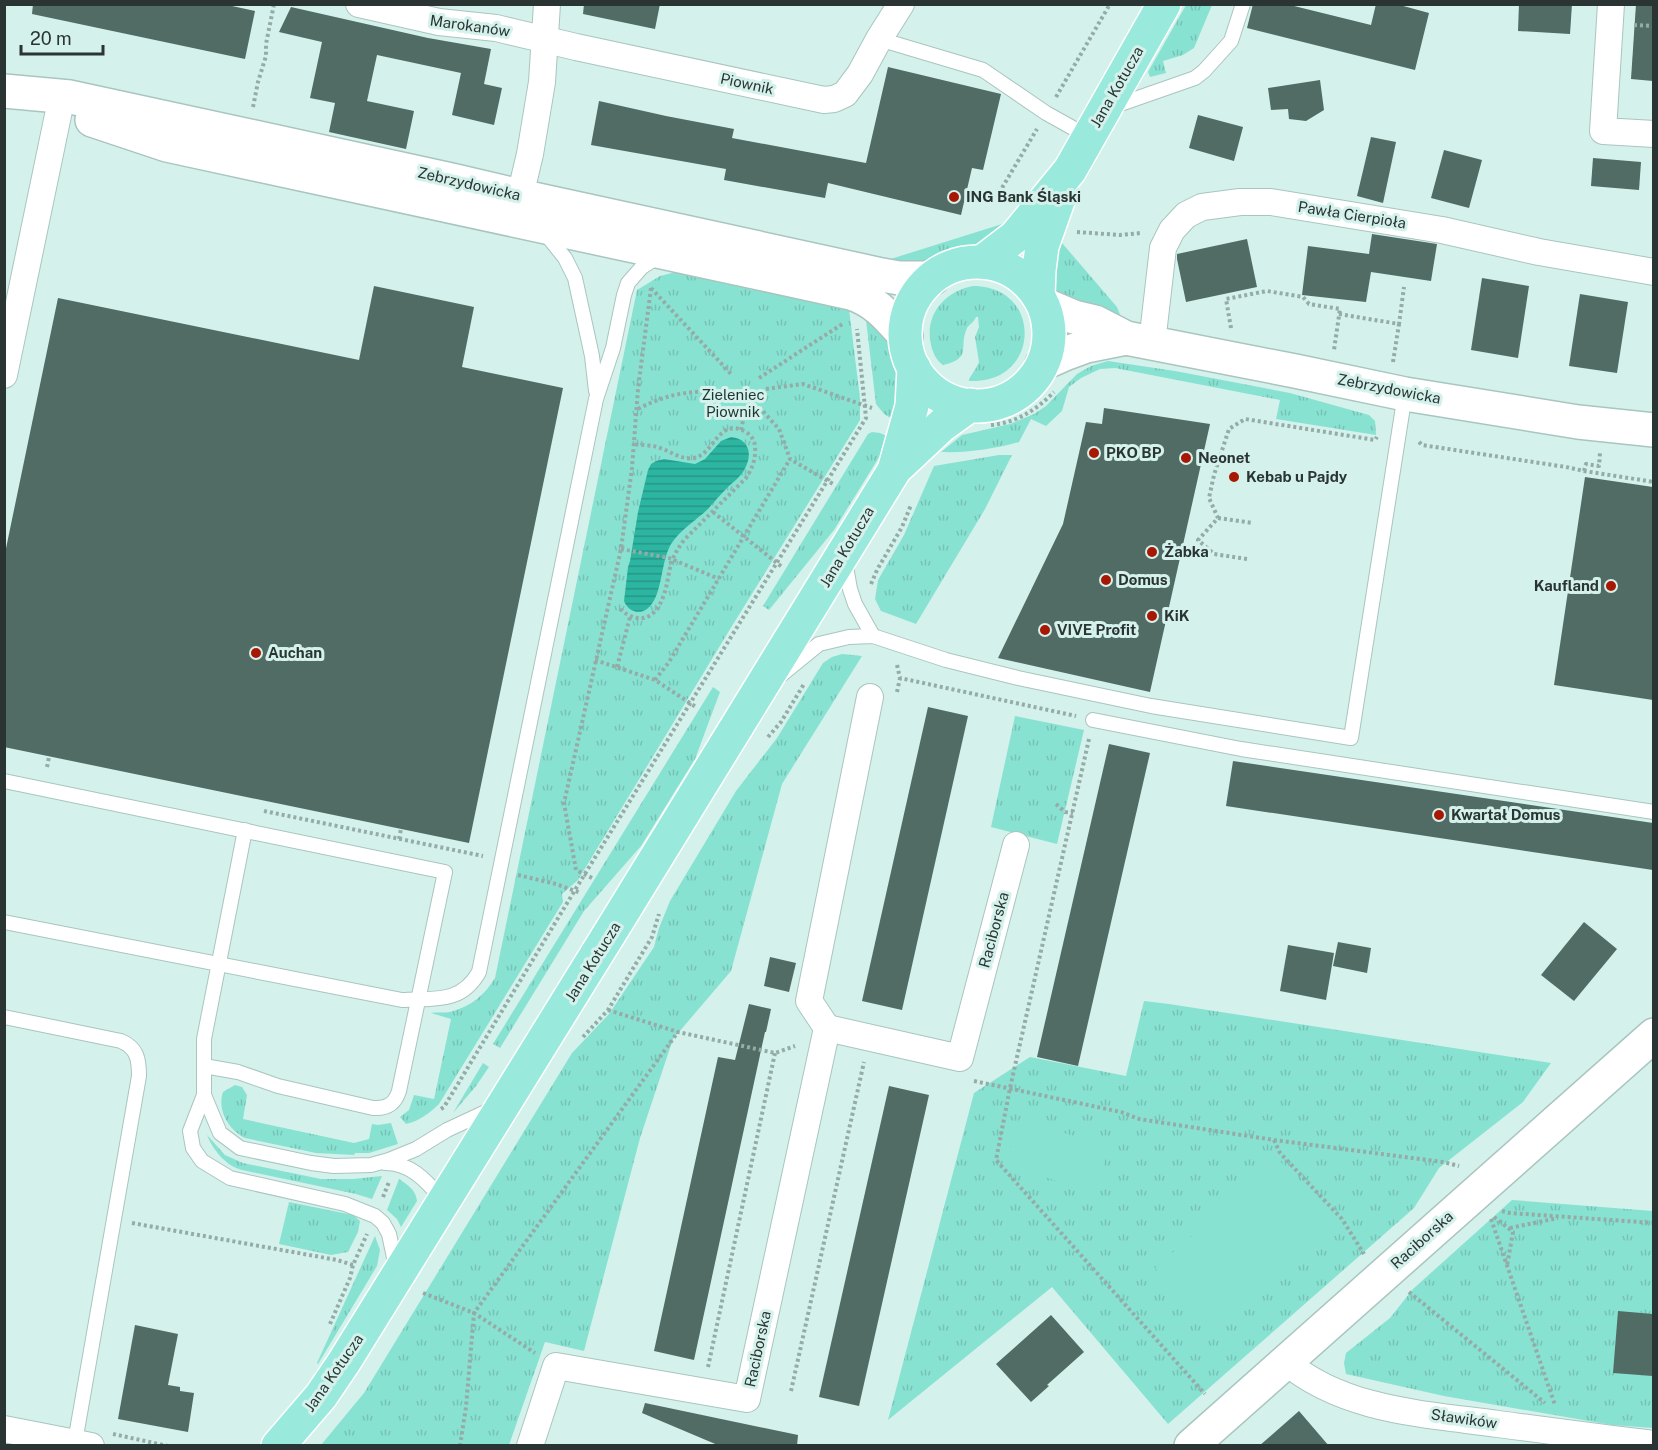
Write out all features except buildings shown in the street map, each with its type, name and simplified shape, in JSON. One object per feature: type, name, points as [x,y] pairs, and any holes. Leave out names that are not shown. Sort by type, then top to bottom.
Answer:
[{"type":"main road","name":"Jana Kotucza","points":[[982,262],[1016,237],[1070,170],[1164,4]]},
{"type":"main road","name":"Jana Kotucza","points":[[1040,300],[1039,270],[1042,246],[1070,170]]},
{"type":"main road","points":[[982,262],[1003,267],[1017,274],[1026,281],[1040,300],[1047,316],[1049,377],[1028,385],[975,416],[925,382],[914,368],[906,337],[908,316],[921,289],[933,278],[953,266],[982,262]]},
{"type":"main road","name":"Jana Kotucza","points":[[895,469],[912,406],[914,368]]},
{"type":"main road","name":"Jana Kotucza","points":[[278,1446],[321,1396],[344,1362],[412,1281],[444,1201],[895,469],[942,425],[975,416]]},
{"type":"street","name":"Marokanów","points":[[359,4],[439,22],[496,28],[546,40]]},
{"type":"street","points":[[520,196],[530,154],[540,92],[546,40],[547,4]]},
{"type":"street","name":"Piownik","points":[[546,40],[824,100],[834,99],[845,94],[860,74],[901,4]]},
{"type":"street","points":[[1611,4],[1603,131],[1653,134]]},
{"type":"street","name":"Zebrzydowicka","points":[[4,92],[60,104],[91,120],[167,146],[330,176],[538,225],[658,265],[860,296],[876,305],[906,337]]},
{"type":"street","points":[[4,375],[60,104]]},
{"type":"street","name":"Zebrzydowicka","points":[[330,176],[452,180],[882,275],[899,278],[933,278]]},
{"type":"street","name":"Pawła Cierpioła","points":[[1139,341],[1163,248],[1172,230],[1185,215],[1203,207],[1240,202],[1271,202],[1442,230],[1539,252],[1653,272]]},
{"type":"street","name":"Zebrzydowicka","points":[[1040,300],[1068,315],[1095,322],[1139,341],[1405,394],[1578,422],[1653,430]]},
{"type":"street","name":"Zebrzydowicka","points":[[1049,377],[1076,349],[1139,341]]},
{"type":"street","points":[[870,698],[809,1001],[827,1028],[960,1058]]},
{"type":"street","name":"Raciborska","points":[[960,1058],[1016,845]]},
{"type":"street","name":"Raciborska","points":[[556,1366],[747,1399],[827,1028]]},
{"type":"street","name":"Raciborska","points":[[1191,1446],[1285,1361],[1393,1284],[1653,1035]]},
{"type":"street","name":"Sławików","points":[[1285,1361],[1303,1376],[1334,1392],[1383,1406],[1426,1414],[1653,1444]]},
{"type":"street","points":[[530,1446],[556,1366]]},
{"type":"street","points":[[4,1429],[83,1444]]},
{"type":"lane","points":[[879,39],[983,70],[1046,113],[1097,123],[1195,78],[1204,71],[1231,41],[1243,4]]},
{"type":"lane","points":[[538,225],[561,252],[575,278],[591,347],[596,399]]},
{"type":"lane","points":[[4,922],[402,1000],[457,995],[470,986],[479,972],[596,399],[613,348],[628,283],[642,267],[658,265]]},
{"type":"lane","points":[[756,696],[819,644],[870,631],[946,660],[1029,680],[1151,706],[1351,738],[1405,394]]},
{"type":"lane","points":[[844,552],[850,589],[855,604],[870,631]]},
{"type":"lane","points":[[1093,720],[1241,749],[1653,812]]},
{"type":"lane","points":[[4,781],[445,872],[398,1095],[393,1103],[385,1107],[373,1107],[278,1086],[238,1072],[204,1066]]},
{"type":"lane","points":[[245,830],[204,1039],[204,1095],[190,1131],[191,1139],[197,1154],[210,1167],[230,1178],[345,1204],[375,1216],[386,1228],[412,1281]]},
{"type":"lane","points":[[4,1017],[110,1037],[129,1044],[138,1057],[139,1076],[114,1220],[83,1444]]},
{"type":"lane","points":[[204,1095],[220,1133],[242,1149],[322,1165],[354,1167],[380,1163],[398,1164],[418,1173],[444,1201]]},
{"type":"lane","points":[[380,1163],[416,1149],[447,1130],[506,1102]]},
{"type":"path","points":[[252,112],[266,56],[266,44],[274,4]]},
{"type":"path","points":[[1073,232],[1120,235],[1172,230]]},
{"type":"path","points":[[591,878],[576,870],[564,803],[621,549],[651,288],[658,265]]},
{"type":"path","points":[[1393,362],[1404,286]]},
{"type":"path","points":[[651,288],[732,375]]},
{"type":"path","points":[[1232,335],[1227,299],[1267,291],[1304,297],[1309,304],[1340,309],[1334,352]]},
{"type":"path","points":[[1340,314],[1399,324]]},
{"type":"path","points":[[759,378],[848,320]]},
{"type":"path","points":[[435,1113],[444,1107],[866,418],[856,322]]},
{"type":"path","points":[[975,416],[1003,424],[1022,417],[1043,404],[1049,377]]},
{"type":"path","points":[[766,389],[803,384],[872,408]]},
{"type":"path","points":[[637,409],[675,394],[701,391],[726,392]]},
{"type":"path","points":[[741,430],[746,407]]},
{"type":"path","points":[[759,407],[779,429],[790,459],[833,484]]},
{"type":"path","points":[[1218,518],[1209,498],[1214,475],[1229,429],[1245,419],[1375,440],[1379,435]]},
{"type":"path","points":[[620,609],[630,617],[638,619],[646,618],[658,606],[663,598],[670,559],[684,540],[746,478],[752,469],[755,452],[753,438],[741,430],[726,430],[707,450],[695,458],[681,457],[658,447],[634,444]]},
{"type":"path","points":[[1418,442],[1422,445],[1653,482]]},
{"type":"path","points":[[655,680],[669,662],[790,459]]},
{"type":"path","points":[[1584,471],[1586,464],[1599,466],[1599,462]]},
{"type":"path","points":[[870,631],[873,610],[870,603],[872,581],[902,527],[914,497]]},
{"type":"path","points":[[713,512],[782,567]]},
{"type":"path","points":[[1218,518],[1253,523]]},
{"type":"path","points":[[1218,518],[1198,540],[1214,554],[1247,559]]},
{"type":"path","points":[[621,549],[670,559],[718,579]]},
{"type":"path","points":[[617,668],[630,617]]},
{"type":"path","points":[[595,660],[655,680],[696,708]]},
{"type":"path","points":[[768,738],[781,722],[809,676]]},
{"type":"path","points":[[1093,720],[1010,1088],[996,1160],[1208,1397]]},
{"type":"path","points":[[47,767],[49,757]]},
{"type":"path","points":[[1056,804],[1065,812],[1072,813]]},
{"type":"path","points":[[399,838],[401,829]]},
{"type":"path","points":[[518,875],[581,893]]},
{"type":"path","points":[[578,1042],[608,1010],[652,937],[661,909]]},
{"type":"path","points":[[608,1010],[678,1032],[775,1053],[790,1048]]},
{"type":"path","points":[[460,1446],[466,1407],[474,1313],[678,1032]]},
{"type":"path","points":[[791,1390],[870,1038]]},
{"type":"path","points":[[480,1048],[485,1051]]},
{"type":"path","points":[[710,1358],[775,1053]]},
{"type":"path","points":[[960,1058],[965,1079],[1121,1112],[1139,1119],[1459,1166]]},
{"type":"path","points":[[1274,1140],[1280,1154],[1342,1220],[1393,1284],[1550,1407]]},
{"type":"path","points":[[327,1330],[350,1278],[353,1264],[398,1164]]},
{"type":"path","points":[[1504,1212],[1653,1223]]},
{"type":"path","points":[[1507,1266],[1513,1232],[1489,1213],[1507,1266],[1558,1415]]},
{"type":"path","points":[[1509,1228],[1564,1217]]},
{"type":"path","points":[[114,1220],[353,1264]]},
{"type":"path","points":[[412,1281],[423,1293],[474,1313],[556,1366]]},
{"type":"green space","points":[[1186,5],[1212,5],[1194,48],[1183,55],[1163,61],[1166,73],[1150,77],[1148,72]]},
{"type":"green space","points":[[1018,219],[976,246],[948,251],[924,262],[878,263]]},
{"type":"green space","points":[[1056,236],[1117,307],[1121,317],[1055,292],[1052,284]]},
{"type":"green space","name":"Zieleniec Piownik","points":[[676,272],[849,309],[860,398],[860,420],[578,880],[562,894],[563,902],[439,1104],[424,1116],[406,1124],[400,1117],[409,1110],[414,1095],[434,1099],[451,1019],[431,1013],[450,1012],[470,1004],[486,990],[495,978],[637,290],[660,276]]},
{"type":"green space","points":[[973,286],[996,290],[1012,301],[1022,317],[1025,335],[1021,353],[1010,368],[993,378],[969,381],[979,362],[975,337],[979,327],[978,317],[967,328],[961,355],[952,362],[943,365],[938,361],[931,345],[930,334],[934,314],[939,306],[954,293]]},
{"type":"green space","points":[[866,320],[888,338],[898,371],[897,422],[884,414],[876,404]]},
{"type":"green space","points":[[1108,361],[1290,393],[1369,415],[1375,421],[1376,435],[1276,419],[1280,400],[1115,368],[1100,369],[1069,387],[1062,411],[1046,426],[1031,419],[1019,442],[980,450],[941,452],[962,435],[1010,424],[1034,414],[1046,406],[1077,374],[1091,366]]},
{"type":"green space","points":[[872,432],[891,438],[834,530],[769,610],[763,606],[868,434]]},
{"type":"green space","points":[[999,455],[1012,455],[985,509],[916,624],[881,611],[875,599],[878,580],[904,535],[934,466]]},
{"type":"green space","points":[[842,654],[862,656],[782,784],[731,971],[673,1039],[640,1138],[584,1351],[545,1342],[509,1445],[321,1445],[364,1393],[572,1053],[609,1014],[654,947],[670,901],[736,791],[777,738],[823,663]]},
{"type":"green space","points":[[713,687],[720,692],[695,759],[641,846],[584,911],[500,1048],[493,1044]]},
{"type":"green space","points":[[1015,716],[1084,730],[1057,844],[991,827]]},
{"type":"green space","points":[[1144,1001],[1551,1063],[1523,1102],[1439,1168],[1414,1208],[1168,1424],[1052,1287],[888,1420],[974,1093],[1030,1057],[1126,1076]]},
{"type":"green space","points":[[483,1063],[489,1067],[453,1113]]},
{"type":"green space","points":[[235,1085],[242,1087],[247,1095],[243,1119],[354,1143],[369,1139],[372,1124],[391,1123],[398,1144],[354,1155],[316,1153],[245,1138],[234,1130],[223,1112],[223,1092]]},
{"type":"green space","points":[[1020,1118],[1109,1148],[1094,1193],[1005,1164]]},
{"type":"green space","points":[[207,1135],[225,1155],[243,1163],[321,1179],[382,1176],[372,1199],[242,1170],[221,1157]]},
{"type":"green space","points":[[1279,1160],[1333,1222],[1208,1330],[1155,1268]]},
{"type":"green space","points":[[399,1179],[413,1191],[417,1201],[401,1227],[397,1219],[387,1210]]},
{"type":"green space","points":[[1512,1200],[1653,1211],[1653,1428],[1612,1425],[1444,1396],[1346,1374],[1344,1363],[1346,1353],[1390,1318],[1413,1289]]},
{"type":"green space","points":[[289,1202],[353,1215],[360,1221],[358,1232],[348,1252],[331,1255],[279,1244]]},
{"type":"green space","points":[[375,1236],[380,1250],[377,1266],[318,1364],[317,1363]]},
{"type":"shaded area","points":[[731,437],[743,441],[748,450],[748,460],[743,472],[671,544],[659,588],[652,604],[644,611],[631,610],[624,601],[628,567],[638,512],[651,464],[664,459],[695,464],[705,459],[721,441]]},
{"type":"place","name":"ING Bank Śląski","points":[[954,197]]},
{"type":"place","name":"PKO BP","points":[[1094,453]]},
{"type":"place","name":"Neonet","points":[[1186,458]]},
{"type":"place","name":"Kebab u Pajdy","points":[[1234,477]]},
{"type":"place","name":"Żabka","points":[[1152,552]]},
{"type":"place","name":"Domus","points":[[1106,580]]},
{"type":"place","name":"Kaufland","points":[[1611,586]]},
{"type":"place","name":"KiK","points":[[1152,616]]},
{"type":"place","name":"VIVE Profit","points":[[1045,630]]},
{"type":"place","name":"Auchan","points":[[256,653]]},
{"type":"place","name":"Kwartał Domus","points":[[1439,815]]}]
